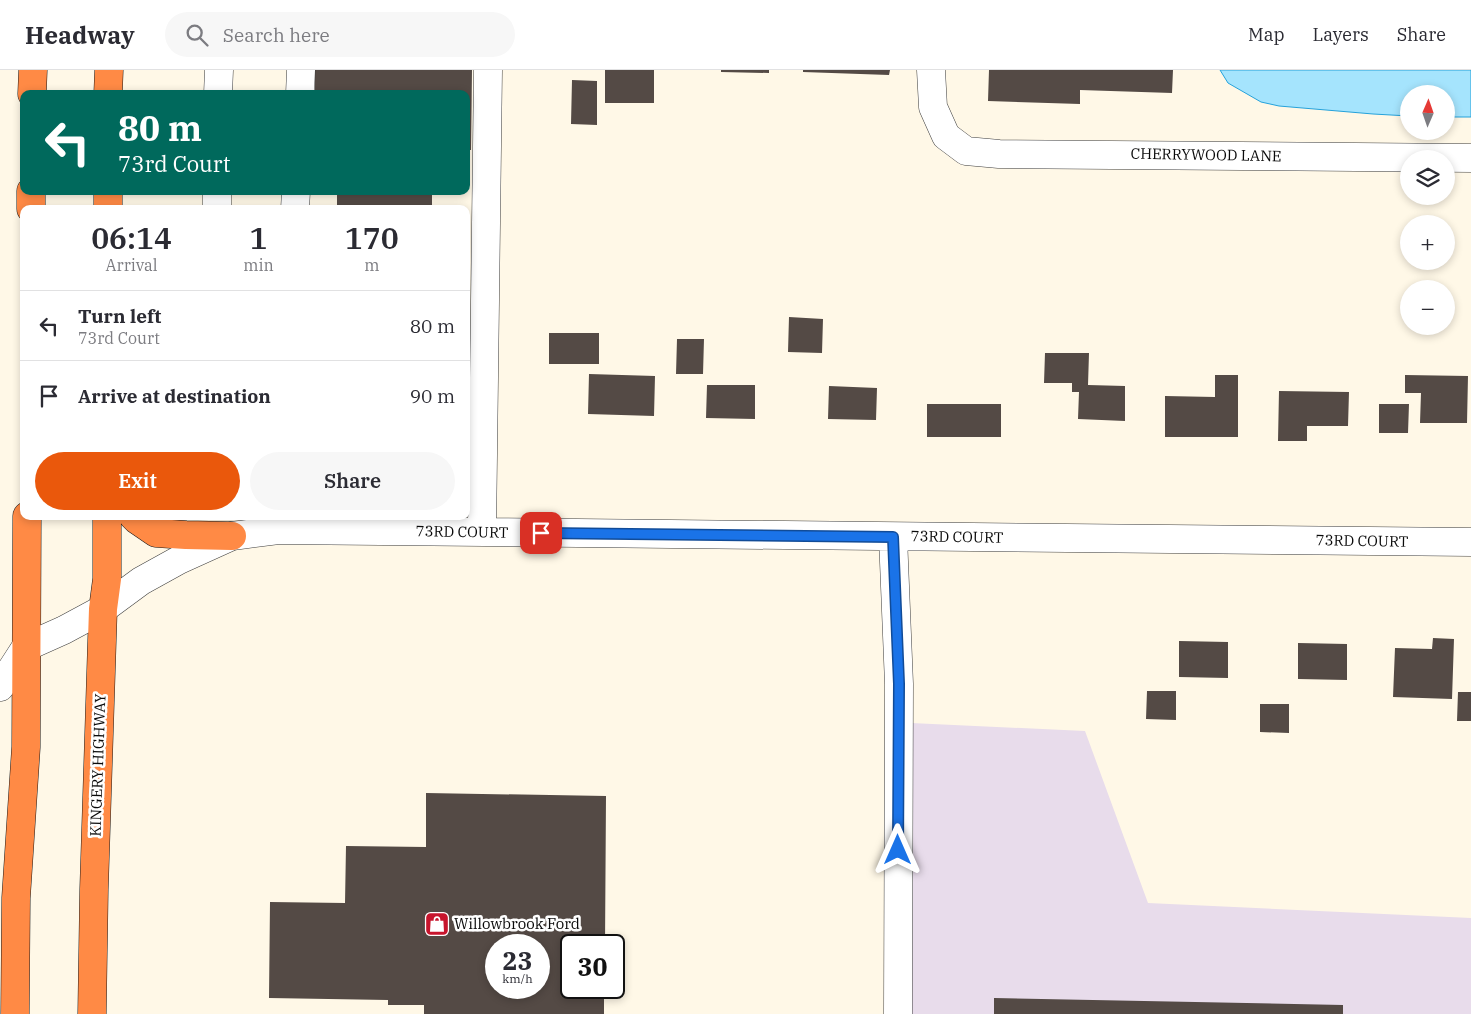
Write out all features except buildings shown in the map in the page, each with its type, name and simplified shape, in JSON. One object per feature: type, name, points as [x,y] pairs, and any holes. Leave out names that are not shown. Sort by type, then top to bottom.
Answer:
[{"type":"highway","points":[[32,90],[33,70]]},
{"type":"highway","points":[[108,70],[108,90]]},
{"type":"highway","points":[[14,1014],[16,898],[26,747],[27,520]]},
{"type":"highway","name":"KINGERY HIGHWAY","points":[[92,1014],[94,880],[103,609],[107,578],[107,520]]},
{"type":"highway","points":[[137,520],[156,532],[232,536]]},
{"type":"street","points":[[218,90],[219,70]]},
{"type":"street","points":[[300,90],[301,70]]},
{"type":"street","points":[[482,532],[475,438],[488,70]]},
{"type":"street","name":"CHERRYWOOD LANE","points":[[931,70],[933,107],[946,136],[966,151],[999,154],[1471,158]]},
{"type":"street","name":"73RD COURT","points":[[26,648],[103,609],[141,582],[179,560],[232,536],[278,530],[295,523],[482,532],[1471,542]]},
{"type":"street","points":[[893,537],[899,684],[898,1014]]},
{"type":"street","points":[[0,687],[26,648]]},
{"type":"shaded area","points":[[911,723],[1085,731],[1148,903],[1471,918],[1471,1014],[911,1014]]},
{"type":"water","points":[[1220,70],[1471,70],[1471,117],[1455,117],[1455,85],[1400,85],[1400,116],[1279,106],[1261,102],[1228,83]]},
{"type":"place","name":"Willowbrook Ford","points":[[437,924]]},
{"type":"route","points":[[541,533],[893,537],[899,684],[898,850]]}]
